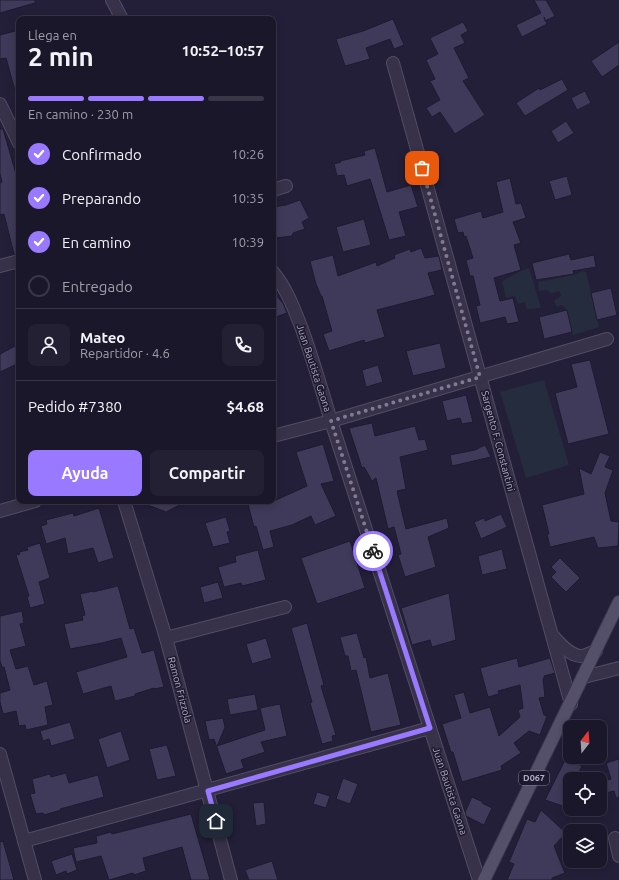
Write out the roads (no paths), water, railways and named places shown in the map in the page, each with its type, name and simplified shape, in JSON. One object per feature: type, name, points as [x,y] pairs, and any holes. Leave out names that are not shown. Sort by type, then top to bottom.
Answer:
[{"type":"main road","name":"D067","points":[[484,880],[571,704],[619,602]]},
{"type":"street","points":[[112,0],[120,16]]},
{"type":"street","name":"Sargento F. Constantini","points":[[393,63],[571,704]]},
{"type":"street","points":[[2,111],[16,137]]},
{"type":"street","points":[[276,189],[286,186]]},
{"type":"street","points":[[0,266],[16,262]]},
{"type":"street","name":"Juan Bautista Gaona","points":[[276,276],[286,290],[292,303],[316,366],[331,421],[479,880]]},
{"type":"street","points":[[276,435],[331,421],[607,339]]},
{"type":"street","points":[[0,511],[24,504]]},
{"type":"street","name":"Ramon Frizzola","points":[[125,504],[166,638],[231,880]]},
{"type":"street","points":[[166,638],[285,607]]},
{"type":"street","points":[[551,634],[560,644],[578,656],[584,656],[596,651]]},
{"type":"street","points":[[584,677],[619,668]]},
{"type":"street","points":[[24,841],[430,728]]},
{"type":"street","points":[[0,754],[35,880]]},
{"type":"street","points":[[615,838],[619,856]]}]
